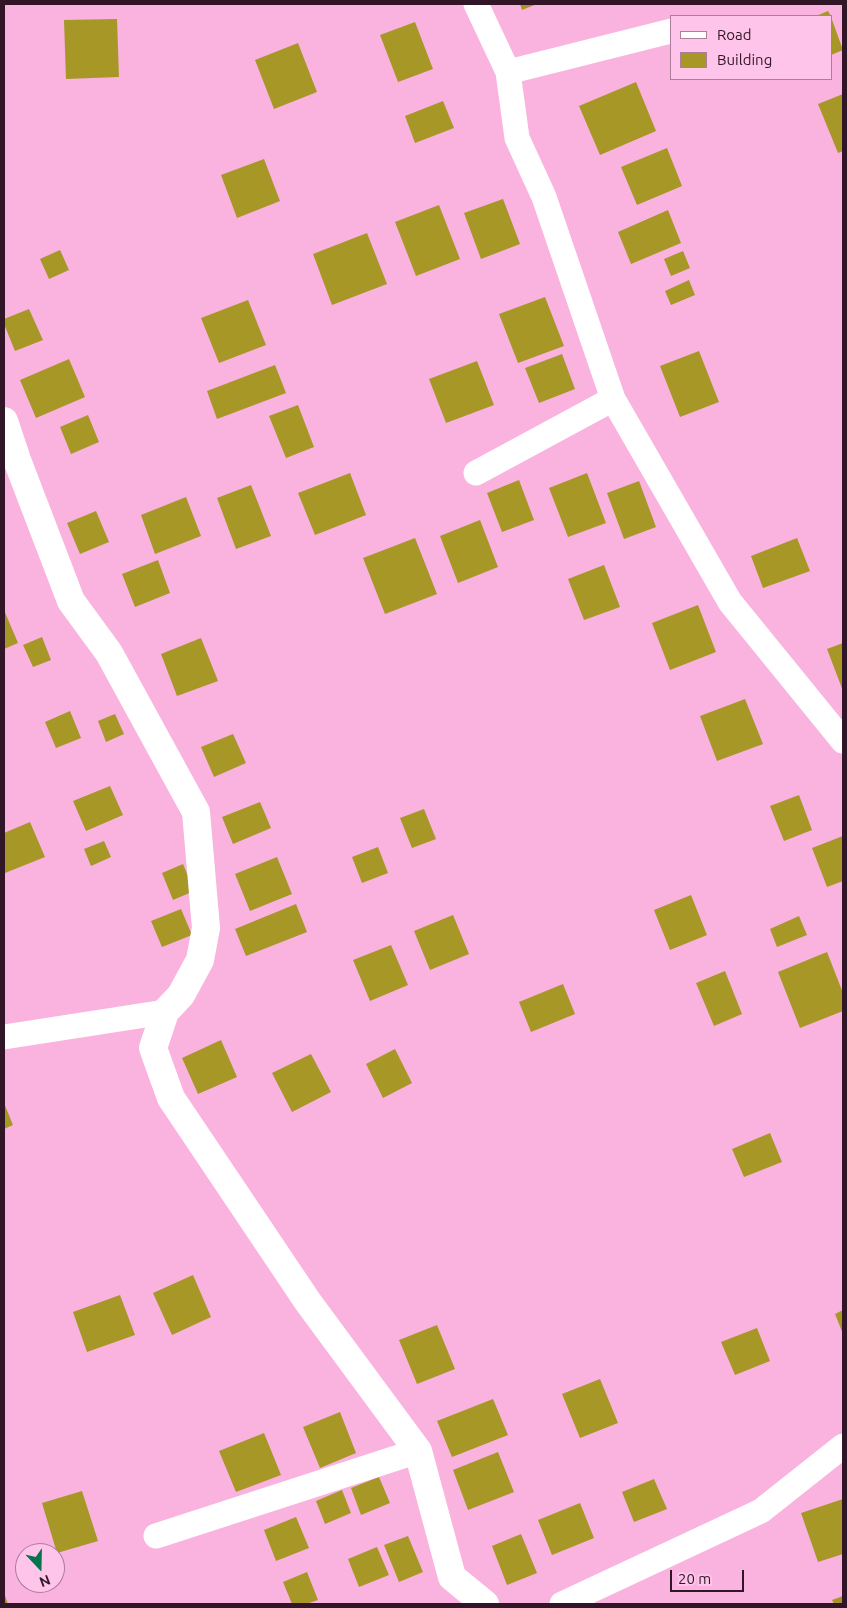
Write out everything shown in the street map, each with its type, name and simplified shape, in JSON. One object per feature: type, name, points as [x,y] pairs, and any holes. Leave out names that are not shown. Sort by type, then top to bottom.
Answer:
[{"type":"street","points":[[476,4],[508,72],[517,138],[544,197],[613,400],[730,602],[843,742]]},
{"type":"street","points":[[508,72],[670,31]]},
{"type":"street","points":[[476,473],[613,400]]},
{"type":"street","points":[[4,422],[71,601],[110,653],[196,812],[206,928],[200,960],[181,995],[165,1012],[153,1048],[171,1098],[308,1302],[418,1451],[452,1577],[485,1604]]},
{"type":"street","points":[[4,1037],[165,1012]]},
{"type":"street","points":[[562,1604],[760,1511],[843,1446]]},
{"type":"street","points":[[156,1536],[418,1451]]},
{"type":"building","points":[[520,4],[537,4],[522,10]]},
{"type":"building","points":[[828,11],[830,15],[818,15]]},
{"type":"building","points":[[117,19],[119,77],[66,79],[64,20]]},
{"type":"building","points":[[832,20],[843,50],[832,55]]},
{"type":"building","points":[[415,22],[433,69],[398,82],[380,35]]},
{"type":"building","points":[[298,43],[317,92],[274,109],[255,60]]},
{"type":"building","points":[[636,82],[656,131],[600,155],[579,106]]},
{"type":"building","points":[[843,94],[843,151],[838,153],[818,104]]},
{"type":"building","points":[[443,101],[454,128],[415,143],[405,116]]},
{"type":"building","points":[[667,148],[682,186],[637,205],[621,167]]},
{"type":"building","points":[[264,159],[280,201],[237,218],[221,175]]},
{"type":"building","points":[[503,199],[520,244],[481,259],[464,213]]},
{"type":"building","points":[[439,205],[460,259],[416,276],[395,222]]},
{"type":"building","points":[[668,210],[681,243],[631,264],[618,232]]},
{"type":"building","points":[[367,233],[387,284],[332,305],[313,254]]},
{"type":"building","points":[[60,250],[69,270],[49,279],[40,259]]},
{"type":"building","points":[[683,251],[690,268],[671,276],[664,259]]},
{"type":"building","points":[[689,280],[695,295],[671,305],[665,291]]},
{"type":"building","points":[[545,297],[564,346],[518,363],[499,314]]},
{"type":"building","points":[[248,300],[266,345],[219,363],[201,318]]},
{"type":"building","points":[[29,309],[43,340],[15,351],[4,324],[4,319]]},
{"type":"building","points":[[699,351],[719,402],[680,417],[660,366]]},
{"type":"building","points":[[562,354],[575,389],[539,403],[525,368]]},
{"type":"building","points":[[69,359],[85,397],[36,418],[20,380]]},
{"type":"building","points":[[477,361],[494,405],[446,423],[429,379]]},
{"type":"building","points":[[275,365],[286,393],[217,419],[207,391]]},
{"type":"building","points":[[298,405],[314,447],[286,458],[269,416]]},
{"type":"building","points":[[88,415],[99,442],[71,454],[60,427]]},
{"type":"building","points":[[350,473],[366,515],[315,535],[298,493]]},
{"type":"building","points":[[587,473],[606,523],[568,537],[549,488]]},
{"type":"building","points":[[519,480],[534,520],[502,532],[487,493]]},
{"type":"building","points":[[639,481],[656,527],[624,539],[607,493]]},
{"type":"building","points":[[251,485],[271,536],[236,549],[217,498]]},
{"type":"building","points":[[186,497],[201,536],[155,554],[141,515]]},
{"type":"building","points":[[96,511],[109,542],[80,554],[67,523]]},
{"type":"building","points":[[480,520],[498,567],[458,583],[440,536]]},
{"type":"building","points":[[415,538],[437,594],[385,614],[363,558]]},
{"type":"building","points":[[797,538],[810,571],[763,588],[751,556]]},
{"type":"building","points":[[158,560],[170,593],[135,607],[122,574]]},
{"type":"building","points":[[604,565],[620,607],[584,620],[568,579]]},
{"type":"building","points":[[698,605],[716,652],[670,670],[652,623]]},
{"type":"building","points":[[4,610],[18,643],[4,649]]},
{"type":"building","points":[[42,637],[51,660],[33,667],[23,645]]},
{"type":"building","points":[[201,638],[218,681],[177,696],[161,654]]},
{"type":"building","points":[[843,643],[843,691],[827,649]]},
{"type":"building","points":[[745,699],[763,744],[717,761],[700,716]]},
{"type":"building","points":[[70,711],[81,738],[56,748],[45,722]]},
{"type":"building","points":[[115,714],[124,734],[106,742],[98,721]]},
{"type":"building","points":[[233,734],[246,763],[214,777],[201,747]]},
{"type":"building","points":[[110,786],[123,815],[86,831],[73,801]]},
{"type":"building","points":[[799,795],[812,830],[784,841],[770,806]]},
{"type":"building","points":[[260,802],[271,828],[233,844],[222,817]]},
{"type":"building","points":[[424,809],[436,839],[412,848],[400,818]]},
{"type":"building","points":[[30,822],[45,857],[5,873],[4,833]]},
{"type":"building","points":[[843,836],[843,881],[827,887],[812,848]]},
{"type":"building","points":[[104,841],[111,857],[91,866],[84,849]]},
{"type":"building","points":[[378,847],[388,873],[362,883],[352,857]]},
{"type":"building","points":[[277,857],[292,894],[250,911],[235,874]]},
{"type":"building","points":[[183,864],[194,891],[173,900],[162,873]]},
{"type":"building","points":[[691,895],[707,935],[670,950],[654,910]]},
{"type":"building","points":[[296,904],[307,932],[246,956],[235,929]]},
{"type":"building","points":[[181,909],[192,935],[162,947],[151,921]]},
{"type":"building","points":[[453,915],[469,954],[430,970],[414,931]]},
{"type":"building","points":[[799,916],[807,935],[777,947],[770,929]]},
{"type":"building","points":[[391,945],[408,985],[370,1001],[353,960]]},
{"type":"building","points":[[827,952],[843,993],[843,1011],[800,1028],[778,972]]},
{"type":"building","points":[[725,971],[742,1014],[714,1026],[696,983]]},
{"type":"building","points":[[563,984],[575,1014],[531,1032],[519,1002]]},
{"type":"building","points":[[221,1040],[237,1077],[198,1094],[182,1058]]},
{"type":"building","points":[[395,1049],[412,1083],[383,1098],[366,1064]]},
{"type":"building","points":[[311,1054],[331,1092],[292,1112],[272,1073]]},
{"type":"building","points":[[4,1103],[13,1125],[4,1129]]},
{"type":"building","points":[[770,1133],[782,1162],[744,1177],[732,1149]]},
{"type":"building","points":[[193,1275],[211,1317],[172,1335],[153,1293]]},
{"type":"building","points":[[120,1295],[135,1335],[87,1352],[73,1312]]},
{"type":"building","points":[[843,1310],[843,1334],[835,1314]]},
{"type":"building","points":[[437,1325],[455,1369],[417,1384],[399,1340]]},
{"type":"building","points":[[757,1328],[770,1361],[735,1375],[721,1342]]},
{"type":"building","points":[[600,1379],[618,1423],[580,1438],[562,1394]]},
{"type":"building","points":[[493,1399],[508,1435],[452,1457],[437,1421]]},
{"type":"building","points":[[340,1412],[356,1453],[320,1468],[303,1427]]},
{"type":"building","points":[[264,1433],[281,1475],[236,1492],[219,1451]]},
{"type":"building","points":[[498,1452],[514,1492],[468,1510],[453,1470]]},
{"type":"building","points":[[379,1477],[390,1503],[361,1515],[351,1488]]},
{"type":"building","points":[[654,1479],[667,1509],[634,1522],[622,1492]]},
{"type":"building","points":[[342,1490],[351,1513],[325,1524],[316,1501]]},
{"type":"building","points":[[82,1491],[98,1541],[65,1551],[65,1543],[54,1543],[42,1503]]},
{"type":"building","points":[[843,1499],[843,1554],[818,1562],[801,1513]]},
{"type":"building","points":[[580,1503],[594,1538],[552,1555],[538,1520]]},
{"type":"building","points":[[296,1517],[309,1548],[276,1561],[264,1530]]},
{"type":"building","points":[[521,1534],[537,1573],[507,1585],[492,1546]]},
{"type":"building","points":[[408,1536],[423,1572],[399,1582],[384,1545]]},
{"type":"building","points":[[377,1547],[389,1575],[359,1587],[348,1559]]},
{"type":"building","points":[[307,1572],[318,1600],[306,1604],[292,1604],[283,1582]]},
{"type":"building","points":[[4,1593],[8,1604],[4,1604]]},
{"type":"building","points":[[843,1596],[843,1604],[834,1604],[832,1600]]}]
